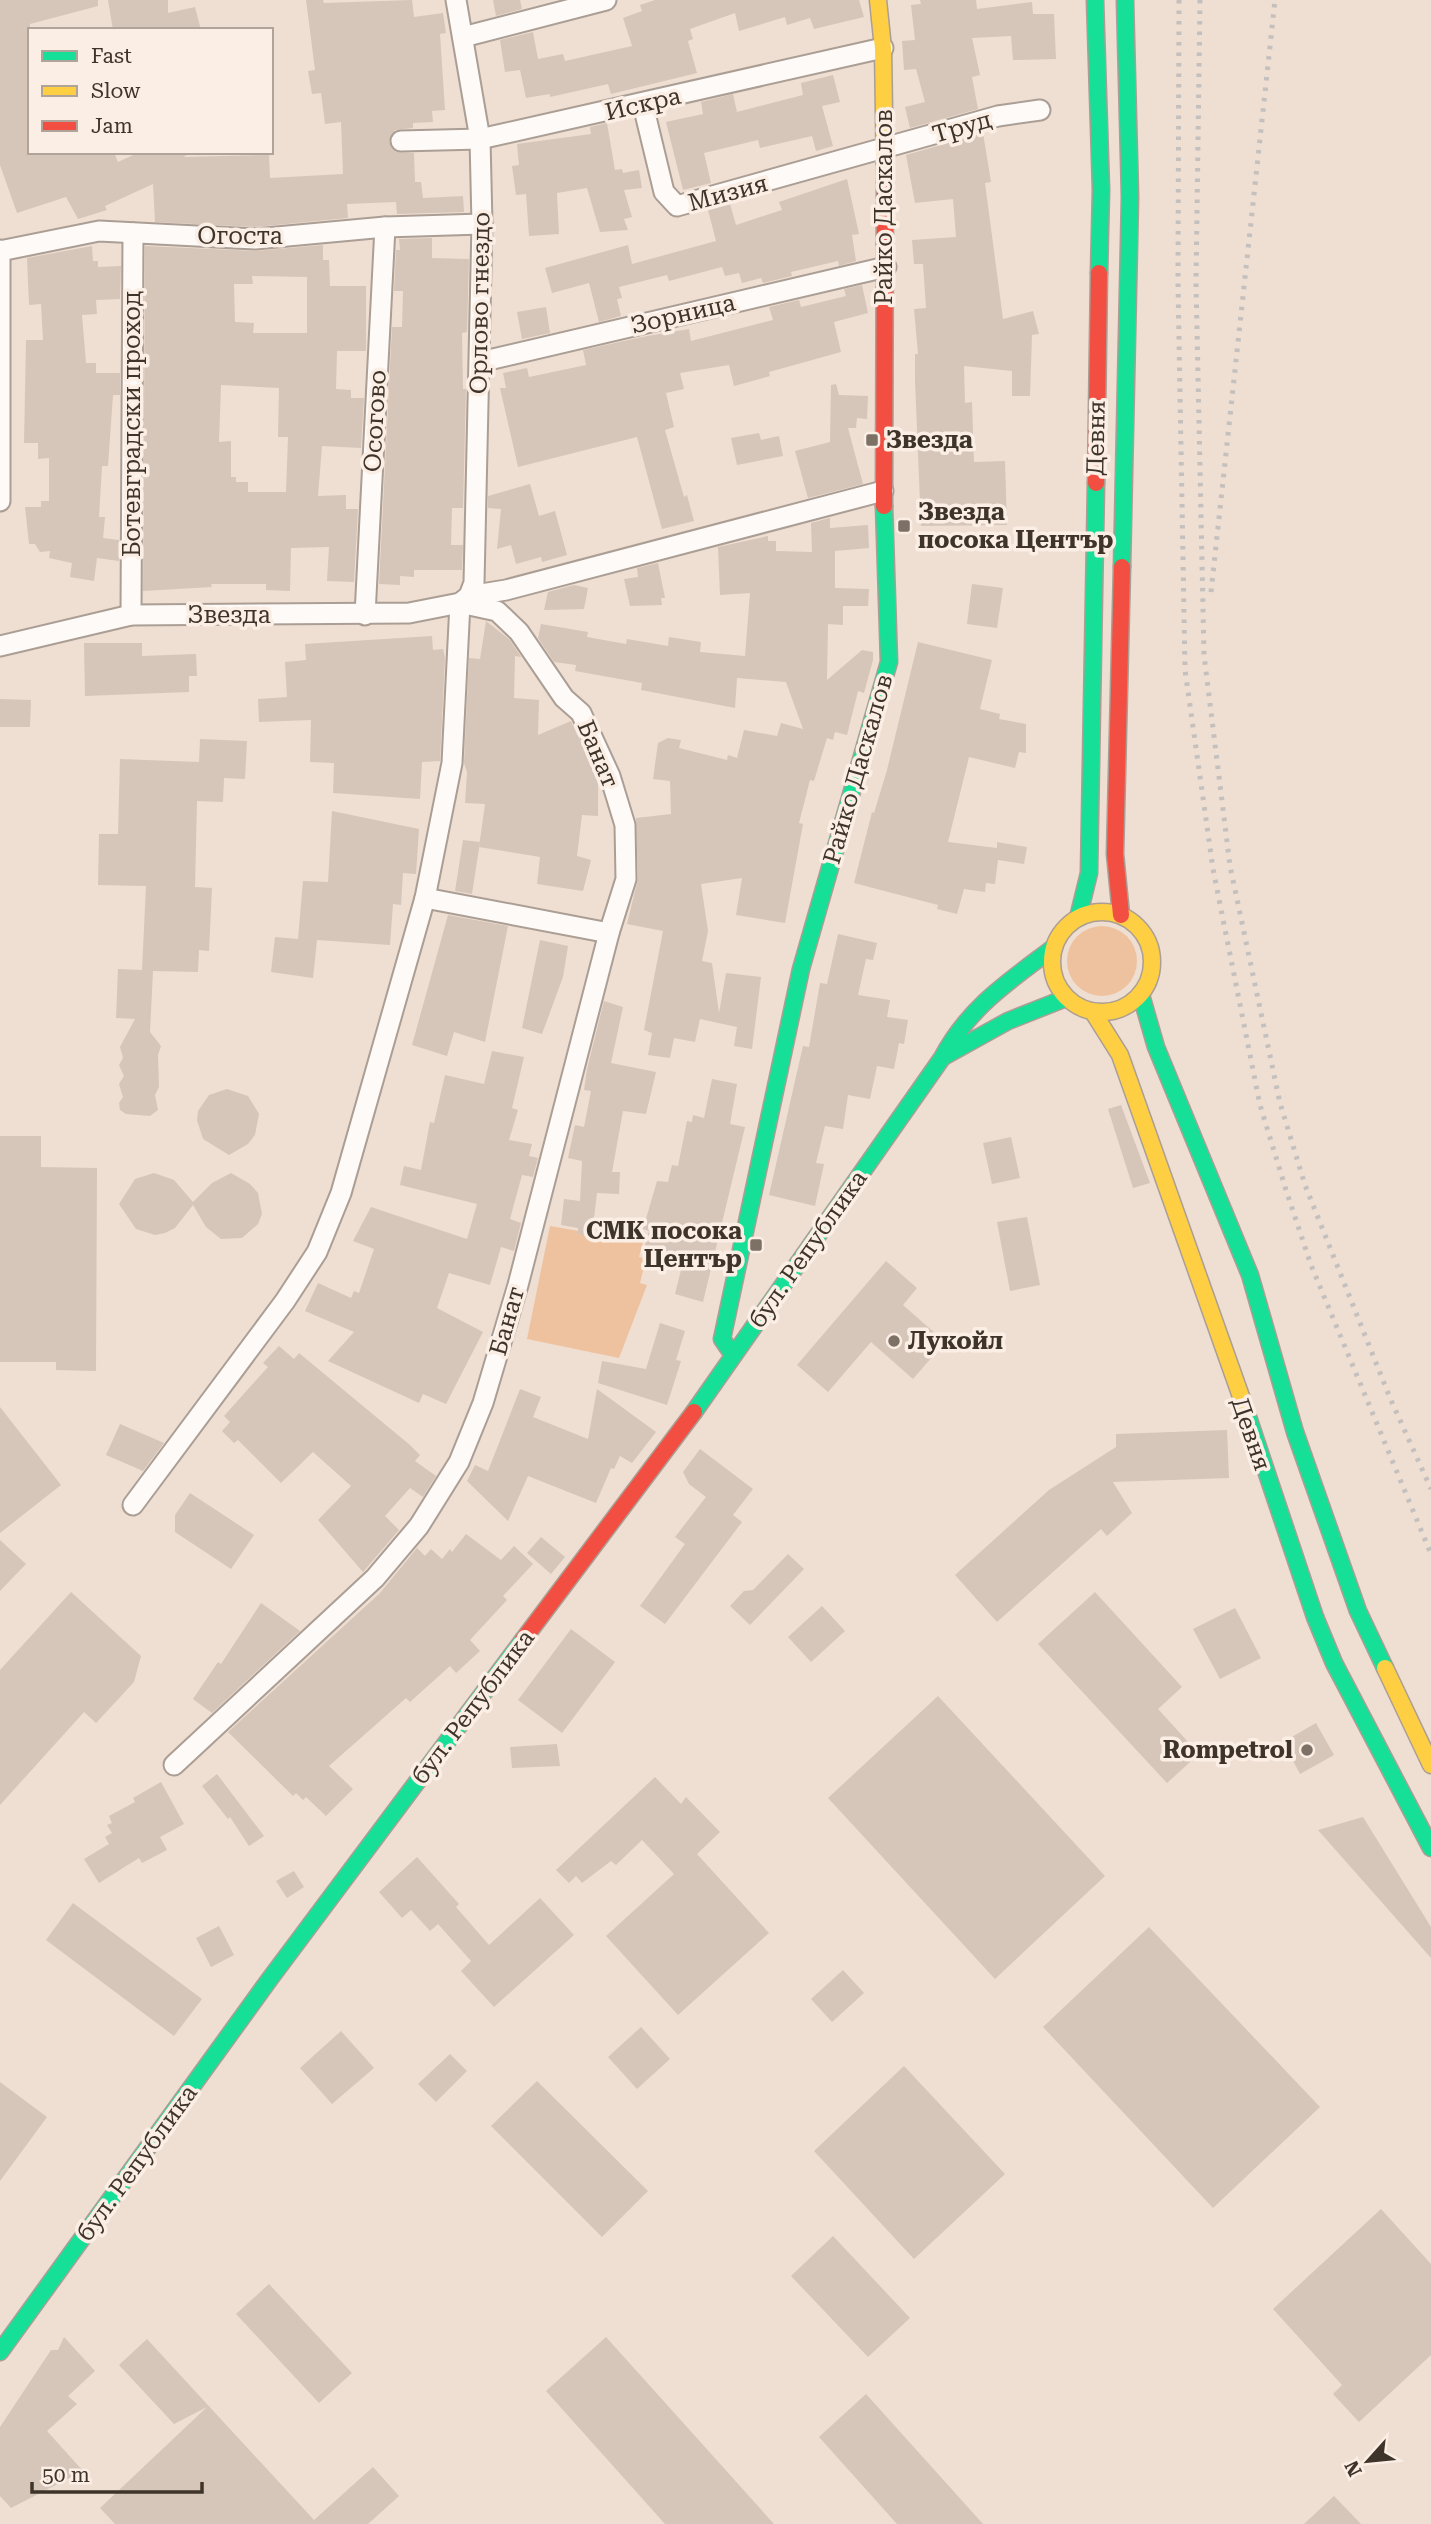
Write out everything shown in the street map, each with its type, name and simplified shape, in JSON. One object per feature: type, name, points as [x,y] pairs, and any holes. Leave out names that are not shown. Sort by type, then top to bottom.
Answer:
[{"type":"main road","name":"Райко Даскалов","points":[[733,1355],[722,1339],[801,969],[889,662],[883,491],[885,150],[883,48],[878,0]]},
{"type":"main road","name":"Девня","points":[[1078,918],[1088,873],[1101,190],[1095,0]]},
{"type":"main road","name":"Девня","points":[[1121,915],[1116,887],[1115,854],[1130,197],[1125,0]]},
{"type":"main road","points":[[1092,912],[1121,915],[1137,926],[1151,950],[1150,979],[1141,995],[1128,1007],[1111,1013],[1093,1012],[1066,998],[1056,983],[1051,966],[1053,948],[1064,929],[1078,918],[1092,912]]},
{"type":"main road","name":"бул. Република","points":[[0,2352],[269,1980],[733,1355],[942,1058],[956,1032],[980,1003],[1053,948]]},
{"type":"main road","name":"Девня","points":[[1141,995],[1156,1047],[1250,1275],[1295,1432],[1358,1611],[1431,1765]]},
{"type":"main road","name":"бул. Република","points":[[942,1058],[1008,1021],[1066,998]]},
{"type":"main road","name":"Девня","points":[[1093,1012],[1110,1036],[1125,1068],[1195,1260],[1315,1617],[1346,1686],[1431,1848]]},
{"type":"street","name":"Орлово гнездо","points":[[456,0],[480,139],[482,224],[474,583],[465,599]]},
{"type":"street","points":[[463,37],[606,0]]},
{"type":"street","name":"Искра","points":[[401,141],[480,139],[643,105],[883,48]]},
{"type":"street","name":"Мизия","points":[[643,105],[664,192],[677,206],[885,150]]},
{"type":"street","name":"Труд","points":[[885,150],[998,116],[1040,110]]},
{"type":"street","name":"Огоста","points":[[0,250],[99,231],[255,239],[385,227],[482,224]]},
{"type":"street","name":"Осогово","points":[[365,615],[385,227]]},
{"type":"street","name":"Ботевградски проход","points":[[131,615],[134,233]]},
{"type":"street","points":[[0,250],[0,501]]},
{"type":"street","name":"Зорница","points":[[480,362],[886,267]]},
{"type":"street","name":"Звезда","points":[[0,646],[131,615],[409,613],[883,491]]},
{"type":"street","points":[[133,1505],[285,1301],[317,1252],[341,1193],[425,898],[452,762],[465,599]]},
{"type":"street","name":"Банат","points":[[174,1765],[375,1578],[419,1527],[459,1462],[483,1404],[518,1285],[609,933],[626,879],[625,825],[610,776],[581,713],[565,698],[519,632],[497,611],[465,599]]},
{"type":"street","points":[[425,898],[609,933]]},
{"type":"shaded area","points":[[1109,926],[1122,932],[1131,941],[1135,947],[1135,975],[1127,986],[1116,994],[1095,996],[1077,986],[1069,975],[1067,954],[1077,936],[1088,928]]},
{"type":"shaded area","points":[[550,1226],[643,1242],[639,1257],[646,1259],[640,1283],[647,1285],[619,1358],[527,1339]]},
{"type":"building","points":[[0,0],[98,0],[98,6],[30,24],[28,28],[28,154],[115,154],[118,162],[136,154],[189,154],[183,157],[269,155],[270,178],[343,174],[341,122],[325,124],[321,93],[312,94],[308,71],[315,70],[306,0],[323,0],[324,3],[412,0],[414,17],[443,13],[446,33],[440,34],[445,110],[432,111],[433,122],[413,123],[413,128],[395,130],[389,142],[396,152],[414,153],[415,182],[421,182],[423,198],[463,196],[464,212],[397,214],[396,202],[347,204],[348,218],[255,227],[155,222],[153,184],[105,206],[107,210],[78,219],[66,197],[17,213],[0,165]]},
{"type":"building","points":[[108,0],[168,0],[168,13],[195,7],[200,28],[113,28]]},
{"type":"building","points":[[493,0],[520,0],[522,9],[496,16]]},
{"type":"building","points":[[655,0],[859,0],[864,17],[814,29],[810,18],[787,25],[785,17],[739,31],[735,13],[690,29],[693,39],[688,41],[697,73],[611,94],[608,84],[550,97],[550,94],[526,98],[520,70],[505,72],[500,40],[533,32],[538,59],[563,54],[565,61],[632,46],[623,18],[642,11],[640,5]]},
{"type":"building","points":[[920,0],[976,0],[977,9],[1032,2],[1033,14],[1054,14],[1056,59],[1013,60],[1011,36],[972,38],[980,75],[972,77],[978,109],[910,128],[905,107],[925,102],[916,69],[904,70],[902,41],[915,40],[911,5],[921,4]]},
{"type":"building","points":[[833,75],[840,102],[822,106],[833,146],[816,151],[812,136],[760,148],[758,140],[704,153],[711,183],[683,190],[666,122],[703,114],[701,102],[733,94],[737,112],[803,95],[801,83]]},
{"type":"building","points":[[607,123],[615,170],[622,169],[623,173],[639,170],[642,188],[624,190],[632,217],[624,219],[628,230],[600,232],[587,188],[557,193],[559,234],[529,236],[526,194],[516,195],[512,166],[519,165],[517,144],[591,134],[590,127]]},
{"type":"building","points":[[983,133],[991,182],[985,183],[1003,319],[1033,311],[1039,334],[1032,335],[1030,396],[1012,396],[1012,371],[964,366],[965,403],[972,402],[974,462],[1005,461],[1007,525],[921,526],[915,381],[915,354],[918,354],[914,309],[926,308],[923,264],[914,264],[912,240],[956,237],[953,199],[915,203],[906,155]]},
{"type":"building","points":[[847,179],[859,234],[852,235],[856,261],[839,266],[838,261],[791,272],[792,276],[763,283],[761,278],[742,283],[739,273],[725,276],[722,267],[669,281],[667,275],[619,287],[622,298],[617,299],[621,316],[599,322],[589,283],[552,293],[545,268],[628,245],[632,264],[716,241],[708,210],[730,204],[736,225],[782,210],[779,202]]},
{"type":"building","points":[[432,238],[432,258],[469,259],[467,332],[462,333],[463,389],[466,389],[463,508],[452,508],[451,545],[463,545],[462,570],[414,570],[414,577],[400,576],[400,585],[379,584],[392,327],[402,327],[403,291],[394,291],[396,250],[400,250],[399,239]]},
{"type":"building","points":[[323,245],[323,260],[329,260],[330,286],[366,286],[366,351],[337,351],[336,389],[351,390],[351,398],[364,398],[361,448],[322,446],[318,496],[346,495],[346,509],[358,509],[354,582],[327,581],[329,547],[291,548],[290,591],[266,590],[266,584],[211,584],[212,587],[143,591],[145,246],[255,251]],"holes":[[[252,276],[307,277],[307,333],[253,333],[254,323],[235,322],[234,284],[253,284]],[[221,385],[279,388],[278,437],[288,437],[286,492],[248,492],[248,482],[236,482],[236,477],[231,477],[231,441],[219,442]]]},
{"type":"building","points":[[92,246],[93,261],[98,261],[98,267],[121,266],[120,299],[96,300],[97,314],[82,315],[86,363],[96,363],[96,373],[120,373],[120,395],[113,395],[108,466],[102,466],[99,517],[105,517],[103,538],[119,540],[119,561],[97,558],[94,581],[70,577],[72,563],[49,558],[50,551],[40,552],[35,544],[29,544],[25,507],[41,507],[41,501],[49,501],[49,458],[38,459],[38,443],[24,443],[26,340],[43,340],[41,304],[29,305],[27,258]]},
{"type":"building","points":[[862,285],[868,313],[834,322],[841,352],[769,372],[770,376],[734,386],[729,365],[680,373],[684,389],[666,393],[674,427],[665,430],[684,497],[687,495],[694,521],[662,529],[637,437],[518,467],[500,388],[506,388],[503,373],[527,368],[529,377],[586,365],[583,350],[689,329],[691,341],[773,320],[769,307],[799,300],[801,307],[846,296],[844,289]]},
{"type":"building","points":[[546,307],[550,333],[522,339],[517,312]]},
{"type":"building","points":[[836,384],[839,395],[868,396],[867,419],[857,418],[856,428],[848,428],[863,484],[808,498],[795,451],[830,442],[831,385]]},
{"type":"building","points":[[759,433],[761,440],[779,436],[783,456],[737,465],[731,438]]},
{"type":"building","points":[[530,484],[539,516],[555,511],[567,555],[542,562],[541,557],[516,564],[511,545],[497,549],[501,509],[488,508],[488,496]]},
{"type":"building","points":[[830,518],[830,528],[868,525],[869,548],[835,551],[835,588],[869,589],[868,606],[843,606],[843,625],[828,624],[827,680],[862,650],[873,652],[873,660],[864,693],[858,691],[847,735],[835,732],[833,740],[827,738],[814,781],[810,780],[799,823],[803,824],[785,923],[736,915],[742,878],[701,884],[708,931],[702,961],[712,963],[719,1013],[726,973],[761,977],[752,1049],[734,1046],[737,1027],[700,1019],[695,1042],[674,1038],[670,1058],[648,1055],[652,1033],[644,1030],[663,931],[627,924],[638,879],[636,818],[671,814],[670,781],[653,779],[658,743],[668,738],[681,740],[679,748],[727,760],[728,755],[737,758],[744,730],[777,736],[781,723],[803,729],[786,682],[737,678],[735,708],[641,690],[642,683],[575,671],[576,665],[554,662],[538,638],[541,624],[588,632],[587,637],[626,644],[627,639],[668,646],[669,637],[701,642],[700,652],[745,656],[750,593],[720,595],[718,547],[768,536],[768,541],[776,541],[776,551],[812,552],[811,523]]},
{"type":"building","points":[[658,563],[665,598],[661,598],[662,605],[630,606],[624,579],[638,577],[637,568]]},
{"type":"building","points":[[972,584],[1003,588],[997,628],[967,624]]},
{"type":"building","points":[[574,585],[588,588],[584,609],[544,610],[548,592]]},
{"type":"building","points":[[486,621],[510,640],[521,657],[515,656],[514,698],[539,700],[538,735],[571,721],[598,778],[598,816],[582,815],[577,856],[591,860],[583,891],[537,884],[540,857],[479,847],[485,804],[465,803],[467,772],[464,763],[469,658],[480,659]]},
{"type":"building","points":[[432,636],[433,650],[443,649],[445,658],[440,761],[422,762],[420,799],[333,793],[334,763],[310,762],[311,720],[259,722],[258,699],[287,697],[285,662],[306,660],[305,644]]},
{"type":"building","points":[[918,642],[992,660],[980,709],[1000,714],[999,719],[1026,724],[1026,753],[1019,752],[1015,768],[969,757],[948,842],[997,848],[997,842],[1027,847],[1024,864],[998,860],[995,884],[986,883],[985,892],[964,889],[957,914],[937,909],[938,905],[854,883],[872,812],[874,813],[887,770]]},
{"type":"building","points":[[84,643],[142,643],[142,656],[196,654],[197,676],[189,676],[189,692],[85,696]]},
{"type":"building","points":[[0,699],[31,700],[30,727],[0,727]]},
{"type":"building","points":[[200,739],[247,741],[245,779],[224,778],[223,802],[197,801],[195,887],[212,888],[209,951],[199,950],[198,972],[153,971],[150,1032],[161,1046],[158,1055],[159,1087],[155,1095],[158,1110],[150,1116],[126,1114],[120,1110],[119,1103],[123,1097],[119,1084],[124,1076],[119,1065],[123,1058],[120,1047],[135,1019],[116,1018],[118,969],[142,970],[146,886],[98,885],[99,834],[118,834],[120,759],[199,762]]},
{"type":"building","points":[[332,811],[419,829],[416,874],[403,873],[401,905],[393,904],[390,945],[317,940],[313,978],[271,972],[275,937],[298,939],[303,881],[328,882]]},
{"type":"building","points":[[463,840],[480,842],[472,894],[455,891]]},
{"type":"building","points":[[448,915],[508,926],[485,1042],[454,1032],[447,1056],[412,1045]]},
{"type":"building","points":[[838,934],[877,943],[873,960],[866,959],[858,995],[890,1000],[887,1017],[908,1020],[904,1044],[899,1043],[894,1069],[877,1066],[870,1099],[848,1095],[843,1129],[825,1126],[816,1163],[824,1164],[815,1206],[769,1195],[803,1046],[809,1047],[820,983],[827,984]]},
{"type":"building","points":[[540,940],[568,946],[563,977],[542,1034],[522,1028]]},
{"type":"building","points":[[604,1001],[623,1007],[611,1063],[656,1072],[646,1114],[623,1111],[612,1172],[620,1172],[619,1194],[597,1193],[592,1235],[578,1234],[578,1228],[561,1225],[564,1199],[580,1201],[582,1161],[568,1158],[575,1125],[584,1127],[591,1091],[584,1090],[587,1069]]},
{"type":"building","points":[[492,1051],[524,1057],[512,1108],[518,1110],[509,1140],[532,1144],[529,1156],[538,1158],[533,1177],[522,1175],[510,1219],[521,1223],[514,1251],[501,1247],[490,1285],[449,1273],[437,1308],[483,1332],[446,1404],[423,1394],[419,1403],[328,1361],[354,1332],[305,1311],[318,1283],[351,1298],[354,1291],[359,1293],[374,1249],[353,1241],[371,1207],[467,1239],[477,1204],[400,1185],[404,1166],[421,1170],[430,1122],[434,1123],[445,1075],[484,1084]]},
{"type":"building","points":[[712,1079],[737,1084],[730,1124],[745,1127],[703,1302],[675,1294],[683,1262],[643,1252],[649,1231],[643,1229],[657,1181],[668,1182],[672,1165],[678,1166],[687,1121],[692,1122],[693,1115],[704,1118]]},
{"type":"building","points":[[227,1089],[248,1096],[259,1114],[255,1135],[248,1144],[229,1155],[203,1139],[197,1120],[198,1111],[209,1095]]},
{"type":"building","points":[[1121,1105],[1150,1183],[1133,1188],[1108,1109]]},
{"type":"building","points":[[0,1136],[41,1136],[41,1167],[97,1168],[96,1371],[56,1370],[56,1362],[0,1362]]},
{"type":"building","points":[[1011,1137],[1020,1178],[992,1184],[983,1143]]},
{"type":"building","points":[[154,1173],[174,1180],[193,1202],[212,1183],[231,1173],[250,1184],[258,1193],[262,1214],[258,1224],[242,1238],[221,1239],[206,1227],[193,1205],[175,1228],[165,1233],[155,1235],[136,1229],[119,1204],[135,1179]]},
{"type":"building","points":[[1027,1217],[1040,1285],[1010,1291],[997,1222]]},
{"type":"building","points":[[886,1261],[917,1288],[903,1305],[945,1342],[913,1379],[871,1342],[828,1392],[797,1365]]},
{"type":"building","points":[[660,1323],[685,1331],[676,1360],[681,1361],[667,1405],[598,1383],[602,1361],[646,1369]]},
{"type":"building","points":[[279,1346],[294,1359],[299,1353],[410,1445],[420,1455],[415,1461],[436,1476],[423,1497],[410,1488],[385,1516],[399,1530],[363,1572],[318,1520],[351,1486],[313,1452],[281,1483],[238,1440],[234,1443],[222,1431],[230,1422],[224,1416],[268,1367],[263,1363]]},
{"type":"building","points":[[520,1389],[541,1397],[533,1417],[588,1439],[597,1389],[656,1432],[632,1463],[620,1456],[614,1469],[611,1468],[596,1503],[528,1476],[508,1521],[467,1481],[475,1465],[488,1471]]},
{"type":"building","points":[[0,1407],[61,1485],[0,1533]]},
{"type":"building","points":[[120,1424],[164,1443],[143,1471],[106,1455]]},
{"type":"building","points":[[1227,1430],[1229,1478],[1113,1482],[1132,1513],[1107,1536],[1101,1529],[997,1622],[955,1575],[1049,1490],[1116,1447],[1116,1434]]},
{"type":"building","points":[[700,1449],[753,1489],[733,1515],[742,1522],[665,1624],[640,1606],[685,1544],[675,1537],[706,1497],[689,1484],[683,1472]]},
{"type":"building","points":[[190,1493],[254,1535],[231,1569],[175,1532],[175,1515]]},
{"type":"building","points":[[466,1534],[501,1560],[514,1546],[533,1564],[503,1596],[507,1600],[470,1640],[480,1651],[456,1673],[450,1666],[410,1702],[406,1698],[329,1766],[353,1789],[326,1816],[306,1797],[303,1800],[296,1793],[293,1796],[228,1732],[380,1593],[417,1548],[425,1556],[431,1549],[442,1559],[450,1549],[452,1552]]},
{"type":"building","points":[[541,1537],[565,1557],[551,1574],[527,1553]]},
{"type":"building","points":[[0,1540],[26,1564],[0,1591]]},
{"type":"building","points":[[788,1554],[804,1569],[750,1625],[730,1606],[744,1591],[753,1590]]},
{"type":"building","points":[[71,1592],[141,1656],[134,1682],[96,1723],[84,1712],[0,1805],[0,1670]]},
{"type":"building","points":[[1095,1592],[1182,1687],[1158,1709],[1199,1754],[1167,1783],[1038,1644]]},
{"type":"building","points":[[261,1603],[300,1631],[212,1713],[193,1699],[218,1662],[221,1664]]},
{"type":"building","points":[[822,1606],[845,1631],[811,1662],[788,1637]]},
{"type":"building","points":[[1235,1608],[1261,1658],[1220,1679],[1193,1629]]},
{"type":"building","points":[[571,1629],[615,1662],[562,1733],[518,1700]]},
{"type":"building","points":[[938,1696],[1105,1876],[995,1979],[828,1798]]},
{"type":"building","points":[[1316,1723],[1334,1755],[1300,1774],[1283,1742]]},
{"type":"building","points":[[557,1744],[560,1766],[512,1768],[510,1747]]},
{"type":"building","points":[[217,1774],[264,1836],[249,1846],[230,1817],[228,1819],[202,1786]]},
{"type":"building","points":[[655,1777],[681,1804],[686,1797],[720,1832],[697,1854],[769,1933],[678,2015],[606,1936],[674,1874],[642,1840],[616,1865],[611,1861],[582,1883],[576,1876],[569,1883],[556,1870]]},
{"type":"building","points":[[161,1782],[184,1824],[160,1837],[167,1850],[142,1863],[139,1858],[99,1883],[84,1859],[109,1844],[105,1837],[112,1833],[107,1825],[112,1823],[109,1816],[135,1802],[133,1798]]},
{"type":"building","points":[[1363,1817],[1431,1927],[1431,1958],[1318,1830]]},
{"type":"building","points":[[417,1857],[459,1904],[456,1907],[489,1945],[540,1898],[574,1935],[494,2007],[461,1971],[471,1961],[438,1924],[430,1931],[411,1910],[402,1918],[379,1892]]},
{"type":"building","points":[[294,1871],[304,1887],[287,1898],[276,1881]]},
{"type":"building","points":[[73,1903],[202,1999],[174,2036],[46,1940]]},
{"type":"building","points":[[219,1926],[234,1955],[211,1967],[196,1938]]},
{"type":"building","points":[[1149,1927],[1320,2107],[1213,2208],[1043,2027]]},
{"type":"building","points":[[843,1970],[864,1993],[832,2022],[811,1999]]},
{"type":"building","points":[[641,2027],[670,2059],[637,2089],[608,2057]]},
{"type":"building","points":[[341,2031],[374,2068],[332,2104],[300,2068]]},
{"type":"building","points":[[450,2054],[467,2071],[436,2102],[418,2084]]},
{"type":"building","points":[[904,2066],[1005,2174],[914,2259],[814,2151]]},
{"type":"building","points":[[537,2081],[648,2191],[602,2237],[491,2126]]},
{"type":"building","points":[[0,2082],[47,2117],[0,2181]]},
{"type":"building","points":[[1381,2209],[1431,2264],[1431,2355],[1359,2422],[1333,2394],[1342,2385],[1273,2309]]},
{"type":"building","points":[[833,2236],[910,2318],[868,2357],[791,2276]]},
{"type":"building","points":[[269,2284],[352,2373],[319,2403],[236,2314]]},
{"type":"building","points":[[64,2337],[95,2371],[68,2396],[77,2404],[47,2431],[83,2471],[11,2508],[0,2496],[0,2427],[51,2350],[58,2350]]},
{"type":"building","points":[[606,2337],[774,2524],[665,2524],[546,2391]]},
{"type":"building","points":[[147,2339],[314,2520],[373,2467],[399,2496],[368,2524],[115,2524],[100,2508],[207,2407],[174,2424],[119,2365]]},
{"type":"building","points":[[866,2394],[983,2524],[897,2524],[819,2437]]},
{"type":"building","points":[[1334,2496],[1361,2524],[1304,2524]]},
{"type":"railway","points":[[1179,0],[1178,283],[1185,670],[1213,869],[1260,1105],[1286,1190],[1311,1265],[1431,1554]]},
{"type":"railway","points":[[1200,0],[1196,283],[1204,655],[1230,866],[1280,1103],[1305,1185],[1390,1398],[1431,1489]]},
{"type":"railway","points":[[1211,592],[1275,0]]},
{"type":"traffic: fast","points":[[1095,0],[1101,190],[1099,273]]},
{"type":"traffic: fast","points":[[1122,567],[1130,197],[1125,0]]},
{"type":"traffic: fast","points":[[1078,918],[1089,873],[1096,483]]},
{"type":"traffic: fast","points":[[733,1355],[722,1339],[801,969],[889,662],[884,506]]},
{"type":"traffic: fast","points":[[694,1412],[964,1024],[1020,972],[1053,948]]},
{"type":"traffic: fast","points":[[1141,995],[1156,1047],[1250,1275],[1295,1432],[1358,1611],[1385,1668]]},
{"type":"traffic: fast","points":[[943,1057],[1008,1021],[1066,998]]},
{"type":"traffic: fast","points":[[1244,1405],[1315,1617],[1334,1663],[1431,1848]]},
{"type":"traffic: fast","points":[[0,2352],[269,1980],[523,1640]]},
{"type":"traffic: slow","points":[[878,0],[883,48],[885,179]]},
{"type":"traffic: slow","points":[[1102,912],[1121,915],[1138,926],[1149,943],[1152,962],[1149,981],[1138,998],[1121,1009],[1102,1012],[1083,1009],[1066,998],[1055,981],[1052,962],[1055,943],[1066,926],[1083,915],[1102,912]]},
{"type":"traffic: slow","points":[[1093,1012],[1120,1055],[1244,1405]]},
{"type":"traffic: slow","points":[[1385,1668],[1431,1765]]},
{"type":"traffic: jam","points":[[884,506],[885,179]]},
{"type":"traffic: jam","points":[[1096,483],[1099,273]]},
{"type":"traffic: jam","points":[[1121,915],[1115,854],[1122,567]]},
{"type":"traffic: jam","points":[[523,1640],[694,1412]]},
{"type":"place","name":"Звезда","points":[[872,440]]},
{"type":"place","name":"Звезда посока Център","points":[[904,526]]},
{"type":"place","name":"СМК посока Център","points":[[756,1245]]},
{"type":"place","name":"Лукойл","points":[[894,1341]]},
{"type":"place","name":"Rompetrol","points":[[1307,1750]]}]
